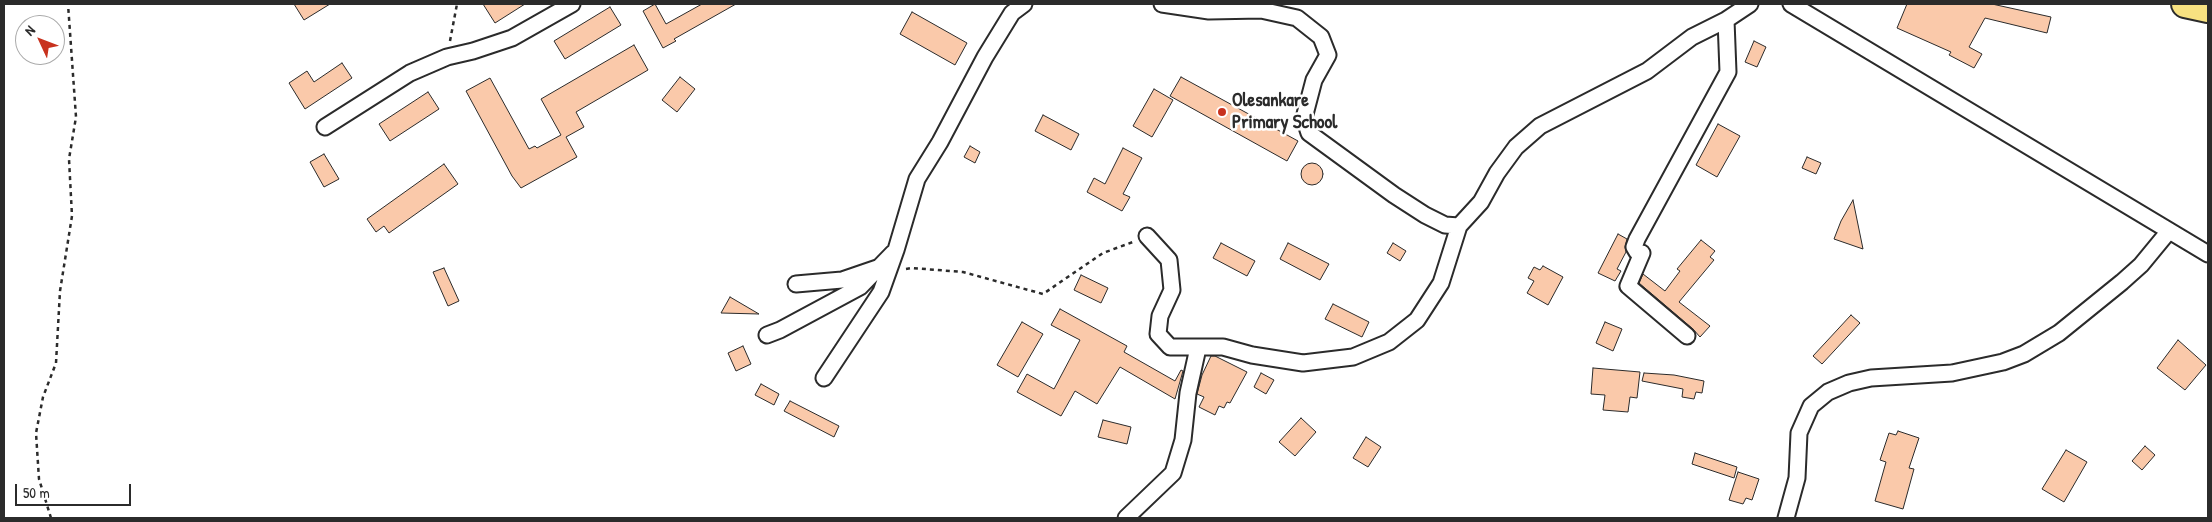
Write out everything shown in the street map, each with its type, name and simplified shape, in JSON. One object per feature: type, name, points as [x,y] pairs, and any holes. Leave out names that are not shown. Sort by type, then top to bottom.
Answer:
[{"type":"highway","points":[[2185,4],[2208,9]]},
{"type":"street","points":[[325,127],[410,73],[447,57],[473,51],[512,38],[572,4]]},
{"type":"street","points":[[767,335],[780,330],[860,287],[883,271],[896,250],[917,179],[940,142],[985,56],[1012,13],[1024,4]]},
{"type":"street","points":[[1162,4],[1209,11],[1260,10],[1297,18],[1320,37],[1328,55],[1314,80],[1304,118],[1309,133],[1394,195],[1425,215],[1445,225],[1459,226]]},
{"type":"street","points":[[1147,236],[1169,260],[1172,290],[1160,316],[1158,334],[1170,347],[1223,347],[1303,363],[1352,357],[1389,342],[1417,320],[1441,284],[1459,226],[1481,202],[1497,173],[1516,147],[1540,126],[1647,71],[1692,37],[1726,20],[1750,4]]},
{"type":"street","points":[[1791,4],[1844,33],[2208,254]]},
{"type":"street","points":[[1687,336],[1628,286],[1642,253],[1637,252],[1634,247],[1636,239],[1728,72],[1726,20]]},
{"type":"street","points":[[1786,518],[1797,478],[1799,433],[1811,406],[1828,392],[1849,383],[1871,378],[1952,373],[1995,364],[2024,354],[2059,333],[2141,266],[2169,231]]},
{"type":"street","points":[[796,284],[842,280],[883,271]]},
{"type":"street","points":[[824,378],[881,292],[883,271]]},
{"type":"street","points":[[1126,518],[1173,473],[1183,440],[1188,393],[1198,348]]},
{"type":"path","points":[[51,518],[39,479],[36,433],[43,397],[56,363],[60,291],[72,216],[70,159],[76,117],[68,4]]},
{"type":"path","points":[[447,57],[457,4]]},
{"type":"path","points":[[883,271],[912,268],[963,272],[1043,294],[1103,253],[1147,236]]},
{"type":"building","points":[[294,4],[330,4],[304,20]]},
{"type":"building","points":[[483,4],[525,4],[495,23]]},
{"type":"building","points":[[655,4],[666,24],[702,4],[736,4],[674,39],[676,41],[663,48],[643,11]]},
{"type":"building","points":[[1907,4],[1992,4],[2051,17],[2047,33],[1985,18],[1969,47],[1982,54],[1974,68],[1949,55],[1951,52],[1897,28]]},
{"type":"building","points":[[610,7],[621,25],[565,59],[554,41]]},
{"type":"building","points":[[912,12],[967,43],[955,65],[900,34]]},
{"type":"building","points":[[1754,41],[1766,47],[1757,67],[1745,62]]},
{"type":"building","points":[[634,45],[648,70],[576,112],[584,127],[566,137],[577,157],[521,188],[512,176],[466,91],[490,78],[529,149],[535,146],[537,148],[561,135],[541,99]]},
{"type":"building","points":[[342,63],[352,78],[305,109],[289,83],[307,71],[314,82]]},
{"type":"building","points":[[680,77],[695,89],[677,112],[662,100]]},
{"type":"building","points":[[1181,77],[1298,141],[1287,161],[1170,96]]},
{"type":"building","points":[[1154,89],[1173,100],[1152,137],[1133,126]]},
{"type":"building","points":[[428,92],[439,109],[390,141],[379,124]]},
{"type":"building","points":[[1043,115],[1079,134],[1071,150],[1035,131]]},
{"type":"building","points":[[1718,124],[1740,136],[1717,177],[1696,165]]},
{"type":"building","points":[[970,146],[980,152],[975,163],[964,157]]},
{"type":"building","points":[[1123,148],[1142,158],[1123,194],[1130,197],[1122,211],[1087,192],[1094,178],[1105,184]]},
{"type":"building","points":[[324,154],[339,179],[324,187],[310,162]]},
{"type":"building","points":[[1807,157],[1821,163],[1816,174],[1802,168]]},
{"type":"building","points":[[1312,163],[1320,166],[1323,174],[1320,182],[1312,185],[1304,182],[1301,174],[1304,166]]},
{"type":"building","points":[[444,164],[458,184],[389,233],[384,226],[376,232],[367,219]]},
{"type":"building","points":[[1853,200],[1863,249],[1834,239],[1841,221]]},
{"type":"building","points":[[1618,234],[1627,239],[1626,252],[1617,269],[1621,271],[1615,281],[1598,273]]},
{"type":"building","points":[[1701,240],[1715,251],[1710,257],[1714,260],[1679,302],[1710,326],[1700,337],[1639,283],[1643,274],[1665,291],[1680,271],[1677,269]]},
{"type":"building","points":[[1221,243],[1255,261],[1247,276],[1213,258]]},
{"type":"building","points":[[1288,243],[1329,264],[1320,280],[1280,259]]},
{"type":"building","points":[[1393,243],[1406,251],[1400,261],[1387,253]]},
{"type":"building","points":[[1543,266],[1563,277],[1548,305],[1527,293],[1534,281],[1528,278],[1534,267],[1540,270]]},
{"type":"building","points":[[444,268],[459,301],[448,306],[433,272]]},
{"type":"building","points":[[1081,275],[1108,288],[1101,303],[1074,290]]},
{"type":"building","points":[[730,297],[759,314],[721,313]]},
{"type":"building","points":[[1333,304],[1369,322],[1362,337],[1325,319]]},
{"type":"building","points":[[1060,309],[1127,346],[1124,352],[1175,381],[1181,370],[1183,371],[1175,399],[1120,367],[1097,404],[1075,391],[1061,416],[1017,392],[1027,374],[1054,389],[1080,340],[1051,325]]},
{"type":"building","points":[[1851,315],[1860,323],[1822,364],[1813,356]]},
{"type":"building","points":[[1022,322],[1043,334],[1018,377],[997,365]]},
{"type":"building","points":[[1605,322],[1622,329],[1613,351],[1596,343]]},
{"type":"building","points":[[2178,340],[2206,365],[2185,390],[2157,368]]},
{"type":"building","points":[[743,346],[751,364],[736,371],[728,353]]},
{"type":"building","points":[[1211,356],[1215,356],[1247,372],[1230,403],[1227,402],[1224,408],[1219,406],[1215,415],[1199,407],[1204,397],[1197,394],[1202,375]]},
{"type":"building","points":[[1593,368],[1640,372],[1637,398],[1630,397],[1628,412],[1603,410],[1605,395],[1591,394]]},
{"type":"building","points":[[1261,373],[1274,380],[1266,394],[1254,387]]},
{"type":"building","points":[[1644,373],[1674,375],[1704,381],[1702,393],[1696,392],[1694,399],[1682,397],[1683,389],[1642,381]]},
{"type":"building","points":[[761,384],[779,394],[774,405],[755,395]]},
{"type":"building","points":[[790,401],[839,426],[834,437],[784,411]]},
{"type":"building","points":[[1301,418],[1316,432],[1295,456],[1279,442]]},
{"type":"building","points":[[1103,420],[1131,427],[1127,444],[1098,437]]},
{"type":"building","points":[[1898,431],[1919,438],[1909,468],[1914,469],[1903,509],[1875,501],[1886,462],[1880,460],[1889,433],[1896,435]]},
{"type":"building","points":[[1366,437],[1381,447],[1368,467],[1353,458]]},
{"type":"building","points":[[2145,446],[2155,455],[2142,470],[2132,461]]},
{"type":"building","points":[[2066,450],[2087,462],[2064,502],[2042,489]]},
{"type":"building","points":[[1695,453],[1737,467],[1734,478],[1692,464]]},
{"type":"building","points":[[1738,472],[1759,479],[1752,500],[1746,498],[1743,504],[1729,500]]},
{"type":"place","name":"Olesankare Primary School","points":[[1222,112]]}]
